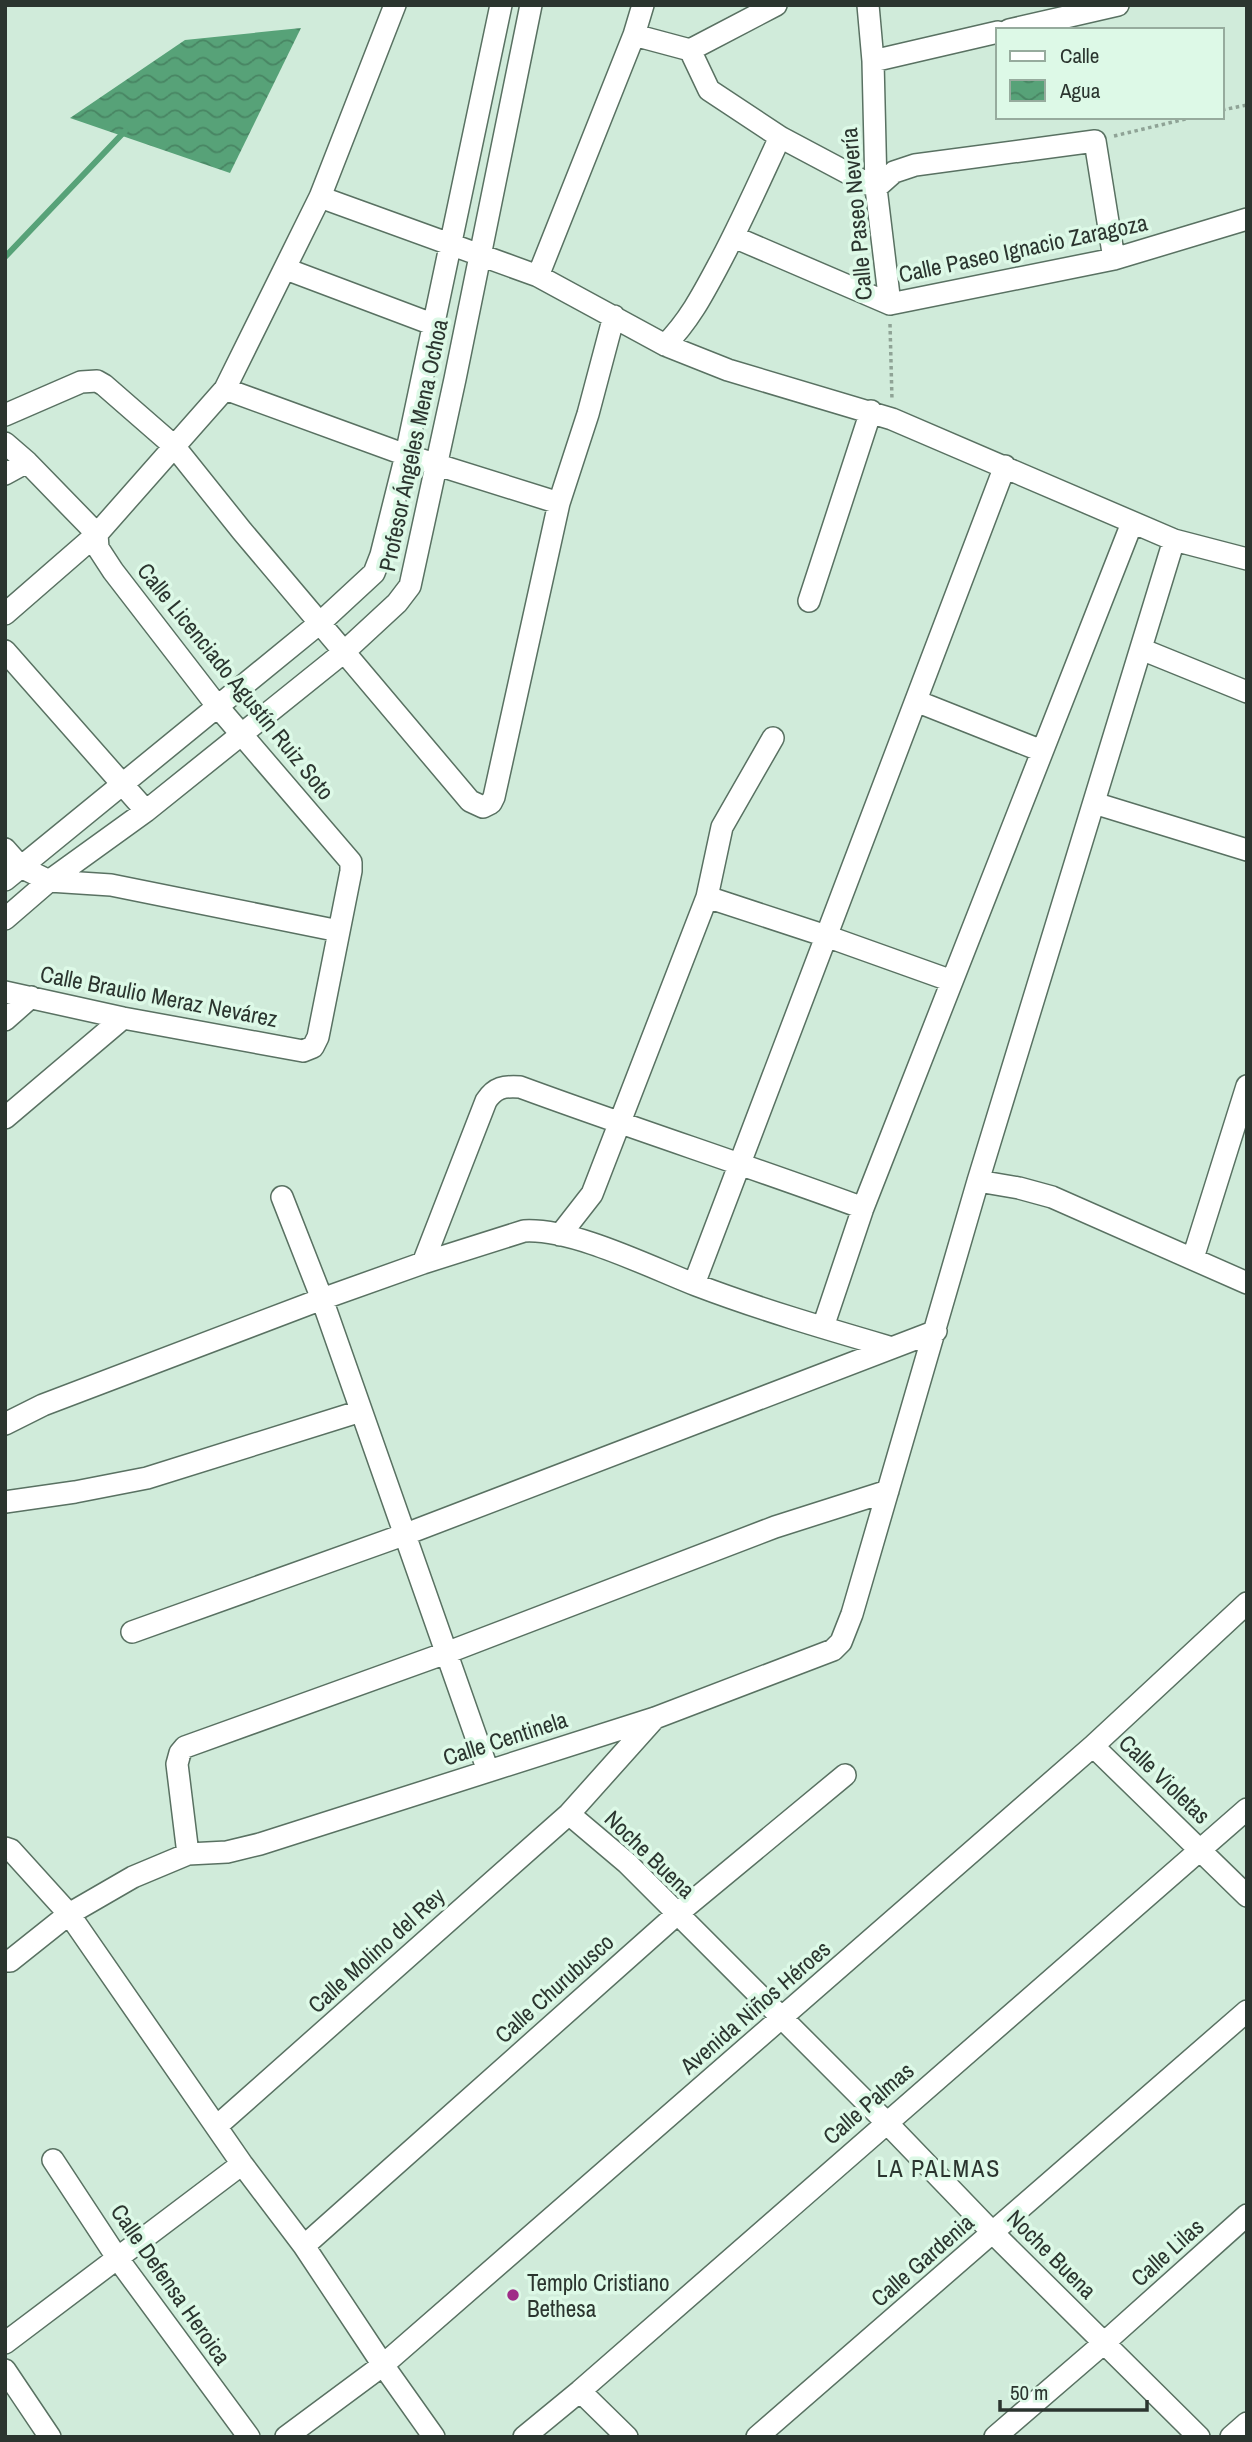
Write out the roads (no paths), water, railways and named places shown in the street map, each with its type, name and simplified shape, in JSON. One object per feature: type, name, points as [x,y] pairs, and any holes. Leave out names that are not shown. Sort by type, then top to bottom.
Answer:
[{"type":"street","points":[[5,614],[97,534],[225,390],[320,197],[395,5]]},
{"type":"street","name":"Profesor Ángeles Mena Ochoa","points":[[13,874],[320,622],[374,573],[406,456],[501,5]]},
{"type":"street","name":"Profesor Ángeles Mena Ochoa","points":[[5,919],[49,881],[146,811],[344,652],[397,603],[410,586],[531,5]]},
{"type":"street","points":[[538,276],[634,35],[643,5]]},
{"type":"street","points":[[634,35],[690,50],[776,5]]},
{"type":"street","name":"Calle Paseo Nevería","points":[[868,5],[873,61],[876,188],[890,304]]},
{"type":"street","points":[[1018,28],[1118,5]]},
{"type":"street","points":[[873,61],[996,32]]},
{"type":"street","points":[[690,50],[709,90],[780,137],[876,188],[894,172],[915,165],[1095,141],[1114,260]]},
{"type":"street","points":[[665,345],[696,307],[734,237],[780,137]]},
{"type":"street","points":[[320,197],[538,276],[665,345],[728,370],[871,411],[1174,540],[1247,559]]},
{"type":"street","name":"Calle Paseo Ignacio Zaragoza","points":[[890,304],[1114,260],[1247,219]]},
{"type":"street","points":[[734,237],[890,304]]},
{"type":"street","points":[[286,269],[432,324]]},
{"type":"street","points":[[5,415],[81,382],[97,381],[174,446],[470,802],[476,806],[487,806],[494,797],[559,503],[588,414],[614,316]]},
{"type":"street","points":[[225,390],[406,456],[559,503]]},
{"type":"street","points":[[808,601],[871,411]]},
{"type":"street","points":[[5,443],[97,534]]},
{"type":"street","points":[[5,474],[27,462]]},
{"type":"street","points":[[694,1284],[1005,466]]},
{"type":"street","points":[[823,1327],[863,1208],[1132,523]]},
{"type":"street","name":"Calle Licenciado Agustín Ruiz Soto","points":[[97,534],[97,548],[218,707],[351,863],[339,931]]},
{"type":"street","points":[[188,1854],[177,1764],[185,1747],[446,1653],[775,1527],[888,1491],[978,1181],[1174,540]]},
{"type":"street","points":[[1141,649],[1247,692]]},
{"type":"street","points":[[5,651],[146,811]]},
{"type":"street","points":[[916,701],[1042,751]]},
{"type":"street","points":[[560,1235],[592,1194],[707,897],[723,827],[772,738]]},
{"type":"street","points":[[1094,803],[1247,850]]},
{"type":"street","points":[[5,849],[13,874],[49,881],[111,885],[339,931]]},
{"type":"street","points":[[707,897],[952,981]]},
{"type":"street","name":"Calle Braulio Meraz Nevárez","points":[[5,992],[123,1018],[303,1051],[313,1047],[318,1037],[339,931]]},
{"type":"street","points":[[5,1020],[31,997]]},
{"type":"street","points":[[5,1118],[123,1018]]},
{"type":"street","points":[[1193,1258],[1241,1128],[1247,1086]]},
{"type":"street","points":[[423,1263],[486,1101],[498,1088],[520,1087],[863,1208]]},
{"type":"street","points":[[978,1181],[1052,1197],[1247,1283]]},
{"type":"street","points":[[282,1197],[322,1299],[488,1771]]},
{"type":"street","points":[[5,1424],[43,1405],[322,1299],[524,1231],[538,1230],[560,1235],[660,1269],[694,1284],[889,1347]]},
{"type":"street","points":[[132,1632],[406,1534],[936,1331]]},
{"type":"street","points":[[5,1502],[147,1478],[361,1411]]},
{"type":"street","name":"Calle Centinela","points":[[8,1961],[69,1914],[133,1877],[188,1854],[249,1848],[655,1718],[833,1650],[841,1642],[847,1629],[888,1491]]},
{"type":"street","name":"Avenida Niños Héroes","points":[[286,2437],[383,2365],[1093,1746],[1247,1603]]},
{"type":"street","name":"Calle Molino del Rey","points":[[217,2126],[569,1814],[655,1718]]},
{"type":"street","name":"Calle Violetas","points":[[1093,1746],[1247,1896]]},
{"type":"street","name":"Calle Churubusco","points":[[304,2246],[676,1915],[845,1775]]},
{"type":"street","name":"Calle Palmas","points":[[524,2437],[1247,1809]]},
{"type":"street","name":"Noche Buena","points":[[569,1814],[627,1863],[676,1915],[886,2122],[993,2234],[1199,2437]]},
{"type":"street","points":[[5,1848],[11,1850],[69,1914],[242,2164],[304,2246],[434,2437]]},
{"type":"street","name":"Calle Gardenia","points":[[757,2437],[1247,2011]]},
{"type":"street","name":"Calle Defensa Heroica","points":[[53,2160],[118,2259],[249,2437]]},
{"type":"street","points":[[5,2343],[242,2164]]},
{"type":"street","name":"Calle Lilas","points":[[995,2437],[1247,2215]]},
{"type":"street","points":[[5,2370],[50,2437]]},
{"type":"street","points":[[580,2391],[627,2437]]},
{"type":"street","points":[[1231,2437],[1247,2423]]},
{"type":"water","points":[[301,28],[230,173],[70,118],[185,40]]},
{"type":"waterway","points":[[5,257],[125,131]]},
{"type":"place","name":"Templo Cristiano Bethesa","points":[[513,2295]]},
{"type":"district","name":"LA PALMAS","points":[[939,2168]]}]
